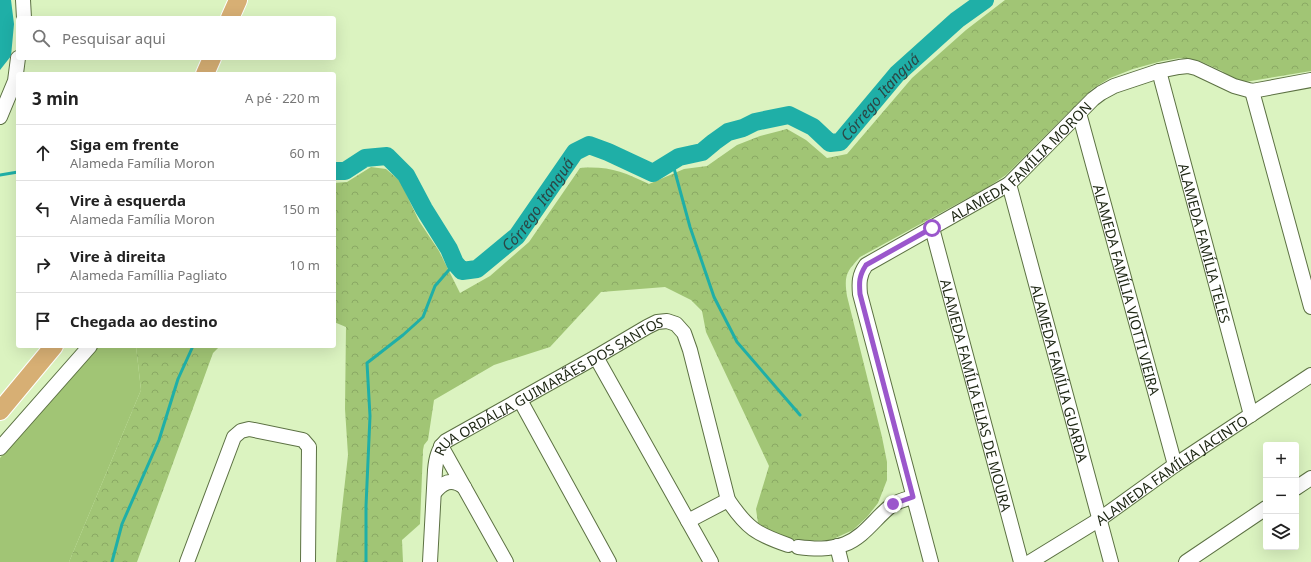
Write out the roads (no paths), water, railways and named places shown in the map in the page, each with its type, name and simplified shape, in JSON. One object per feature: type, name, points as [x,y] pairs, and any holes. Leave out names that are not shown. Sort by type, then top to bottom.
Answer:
[{"type":"main road","points":[[231,16],[238,0]]},
{"type":"main road","points":[[206,72],[211,60]]},
{"type":"main road","points":[[0,411],[52,348]]},
{"type":"street","points":[[23,0],[24,16]]},
{"type":"street","points":[[16,72],[18,60]]},
{"type":"street","name":"ALAMEDA FAMÍLIA MORON","points":[[931,562],[860,294],[859,280],[866,265],[1009,184],[1093,99],[1114,86],[1159,71],[1188,66],[1196,68],[1234,86],[1252,91],[1311,80]]},
{"type":"street","name":"ALAMEDA FAMÍLIA TELES","points":[[1159,71],[1251,415]]},
{"type":"street","points":[[0,117],[15,81],[16,73]]},
{"type":"street","points":[[1252,91],[1311,307]]},
{"type":"street","name":"ALAMEDA FAMÍLIA VIOTTI VIEIRA","points":[[1079,113],[1175,465]]},
{"type":"street","name":"ALAMEDA FAMÍLIA GUARDA","points":[[1009,184],[1111,562]]},
{"type":"street","name":"ALAMEDA FAMÍLIA ELIAS DE MOURA","points":[[932,228],[1021,562]]},
{"type":"street","name":"RUA ORDÁLIA GUIMARÃES DOS SANTOS","points":[[430,562],[436,457],[441,446],[454,436],[657,322],[667,321],[676,324],[684,333],[690,350],[728,500],[748,525],[765,536],[793,546],[818,549],[837,546],[846,544],[864,531],[893,504],[913,497]]},
{"type":"street","points":[[0,448],[88,348]]},
{"type":"street","points":[[596,357],[711,562]]},
{"type":"street","name":"ALAMEDA FAMÍLIA JACINTO","points":[[1030,562],[1100,519],[1175,465],[1311,374]]},
{"type":"street","points":[[520,400],[609,562]]},
{"type":"street","points":[[190,560],[234,437],[241,431],[249,429],[303,440],[309,447],[308,562]]},
{"type":"street","points":[[441,446],[506,562]]},
{"type":"street","points":[[1299,486],[1311,478]]},
{"type":"street","points":[[434,493],[441,484],[451,482],[459,483],[464,487]]},
{"type":"street","points":[[688,521],[728,500]]},
{"type":"street","points":[[1186,562],[1263,510]]},
{"type":"street","points":[[837,546],[841,562]]},
{"type":"water","points":[[0,0],[11,0],[14,24],[11,56],[0,70]]},
{"type":"waterway","name":"Córrego Itanguá","points":[[336,171],[345,171],[365,158],[387,156],[406,175],[424,209],[449,249],[455,263],[462,271],[477,269],[517,236],[575,152],[589,145],[608,152],[653,173],[679,157],[702,152],[728,132],[743,128],[755,122],[789,115],[813,127],[830,143],[840,142],[897,74],[957,20],[985,0]]},
{"type":"waterway","points":[[672,161],[690,227],[714,297],[737,342],[800,415]]},
{"type":"waterway","name":"Córrego Itanguá","points":[[0,175],[16,172]]},
{"type":"waterway","points":[[366,562],[366,506],[370,416],[367,363],[403,335],[423,317],[435,286],[455,263]]},
{"type":"waterway","points":[[112,562],[122,524],[159,440],[178,379],[192,348]]}]
